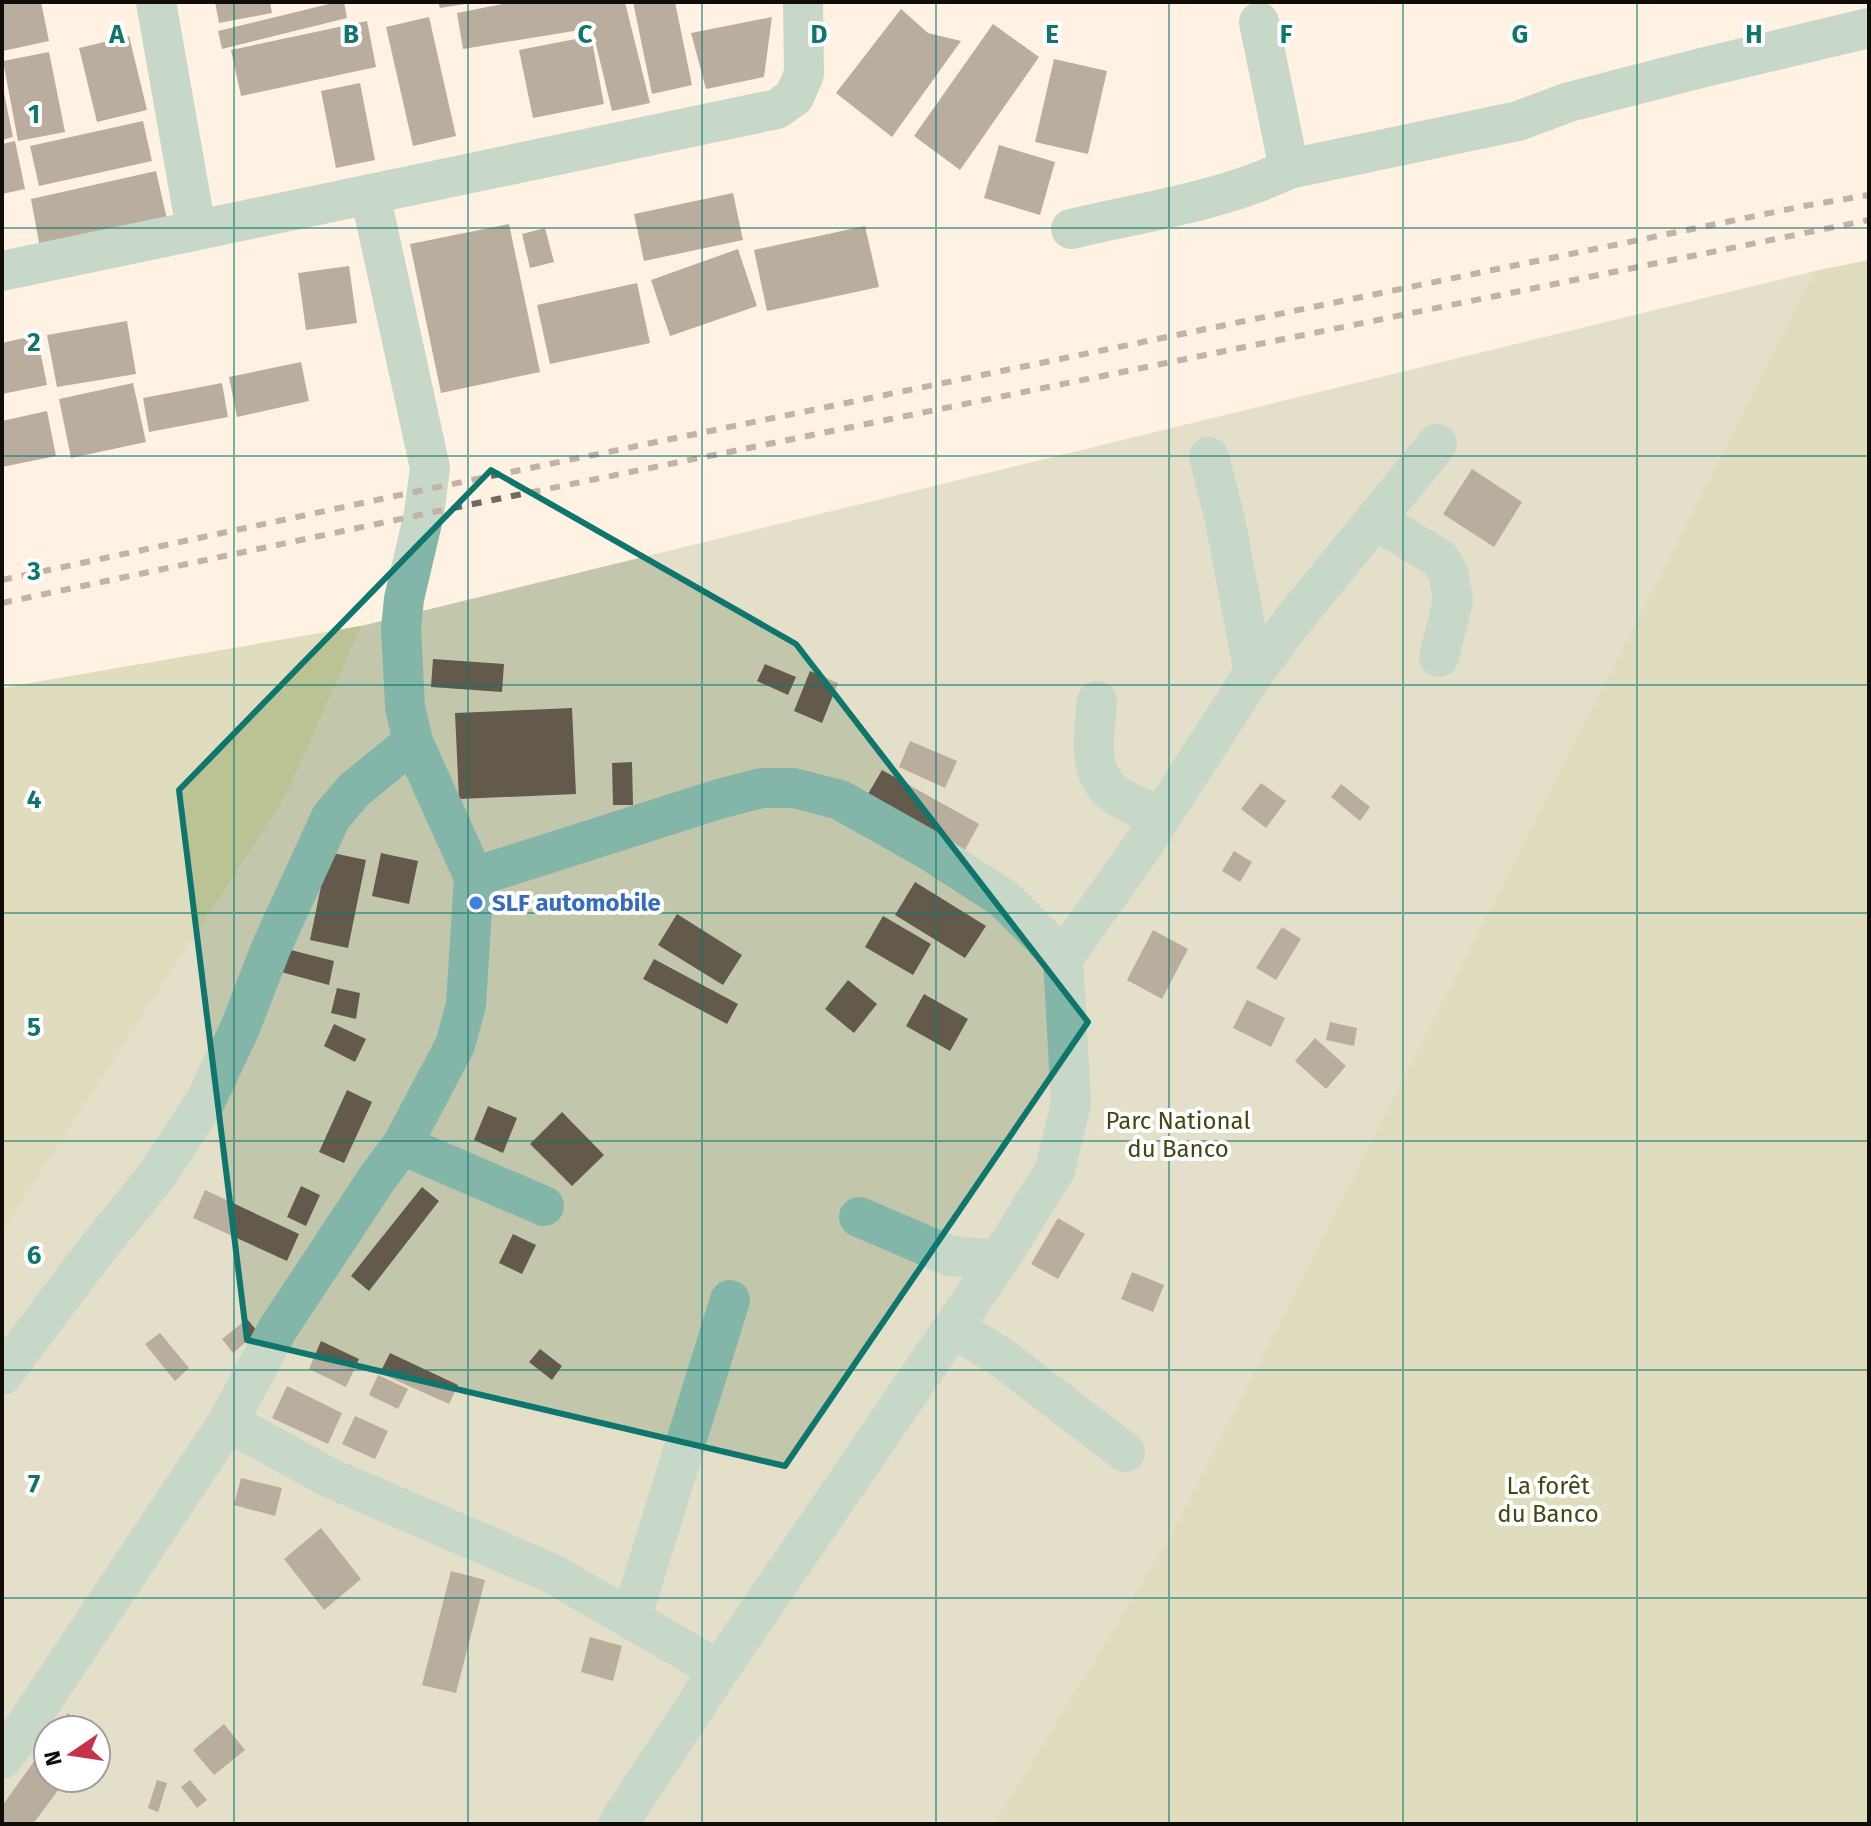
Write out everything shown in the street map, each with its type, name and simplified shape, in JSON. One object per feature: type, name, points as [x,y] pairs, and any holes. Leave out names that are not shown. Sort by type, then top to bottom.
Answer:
[{"type":"street","points":[[156,2],[196,229]]},
{"type":"street","points":[[2,271],[777,109],[794,97],[804,74],[803,2]]},
{"type":"street","points":[[1259,22],[1289,169]]},
{"type":"street","points":[[1071,229],[1216,195],[1263,181],[1289,169],[1518,121],[1569,102],[1869,28]]},
{"type":"street","points":[[2,1759],[228,1422],[277,1330],[402,1145],[455,1045],[466,1005],[474,877],[413,742],[405,707],[401,628],[404,599],[424,514],[430,468],[370,194]]},
{"type":"street","points":[[618,1824],[719,1670],[999,1260],[1055,1170],[1071,1103],[1063,958],[1141,848],[1254,673],[1294,619],[1437,444]]},
{"type":"street","points":[[1209,457],[1225,520],[1254,673]]},
{"type":"street","points":[[1376,520],[1440,559],[1449,575],[1453,601],[1439,657]]},
{"type":"street","points":[[1097,701],[1094,752],[1098,771],[1109,789],[1130,803],[1161,816]]},
{"type":"street","points":[[2,1375],[157,1175],[206,1100],[331,817],[354,790],[413,742]]},
{"type":"street","points":[[474,877],[719,799],[761,788],[794,788],[840,800],[927,849],[1003,898],[1063,958]]},
{"type":"street","points":[[402,1145],[544,1206]]},
{"type":"street","points":[[859,1217],[950,1256],[999,1260]]},
{"type":"street","points":[[631,1619],[730,1300]]},
{"type":"street","points":[[953,1327],[1005,1360],[1125,1452]]},
{"type":"street","points":[[228,1422],[330,1478],[551,1573],[719,1670]]},
{"type":"highlighted area","points":[[491,470],[796,644],[1088,1022],[785,1466],[247,1340],[179,790]]},
{"type":"green space","name":"Parc National du Banco","points":[[1869,260],[1869,1824],[2,1824],[2,688],[361,626]]},
{"type":"green space","name":"La forêt du Banco","points":[[1869,260],[1869,1824],[994,1824],[1170,1537],[1815,271]]},
{"type":"green space","points":[[361,626],[286,795],[2,1232],[2,688]]},
{"type":"building","points":[[2,2],[41,2],[49,41],[3,51]]},
{"type":"building","points":[[215,2],[270,2],[272,13],[219,23]]},
{"type":"building","points":[[344,2],[347,18],[222,49],[218,31]]},
{"type":"building","points":[[438,2],[464,2],[465,4],[440,8]]},
{"type":"building","points":[[513,2],[625,2],[650,103],[612,111],[592,28],[463,49],[457,13]]},
{"type":"building","points":[[633,2],[675,2],[692,85],[652,94]]},
{"type":"building","points":[[901,9],[928,33],[961,41],[892,137],[836,93]]},
{"type":"building","points":[[429,17],[456,136],[413,146],[386,27]]},
{"type":"building","points":[[772,17],[764,77],[706,89],[691,33]]},
{"type":"building","points":[[367,21],[376,67],[241,96],[231,50]]},
{"type":"building","points":[[993,24],[1039,57],[960,170],[914,136]]},
{"type":"building","points":[[129,36],[147,110],[97,122],[79,48]]},
{"type":"building","points":[[591,36],[604,104],[533,118],[519,50]]},
{"type":"building","points":[[49,52],[65,132],[18,141],[3,61]]},
{"type":"building","points":[[1054,59],[1107,71],[1088,154],[1035,142]]},
{"type":"building","points":[[360,83],[375,160],[336,168],[321,91]]},
{"type":"building","points":[[2,88],[13,137],[2,140]]},
{"type":"building","points":[[143,121],[152,161],[39,186],[30,146]]},
{"type":"building","points":[[15,141],[25,189],[2,194],[2,144]]},
{"type":"building","points":[[999,145],[1055,162],[1040,215],[984,198]]},
{"type":"building","points":[[156,171],[167,219],[40,248],[31,199]]},
{"type":"building","points":[[733,193],[743,240],[644,261],[634,214]]},
{"type":"building","points":[[509,224],[540,372],[441,393],[410,244]]},
{"type":"building","points":[[865,226],[879,287],[767,311],[754,250]]},
{"type":"building","points":[[545,228],[554,262],[530,268],[522,234]]},
{"type":"building","points":[[738,249],[757,306],[670,336],[651,280]]},
{"type":"building","points":[[349,266],[357,323],[306,330],[298,273]]},
{"type":"building","points":[[637,283],[650,343],[550,364],[537,305]]},
{"type":"building","points":[[127,321],[136,374],[57,387],[47,335]]},
{"type":"building","points":[[37,335],[47,385],[2,394],[2,343]]},
{"type":"building","points":[[301,362],[309,401],[237,417],[229,377]]},
{"type":"building","points":[[133,383],[146,442],[71,458],[59,399]]},
{"type":"building","points":[[222,383],[228,417],[149,432],[143,398]]},
{"type":"building","points":[[47,411],[56,456],[2,467],[2,421]]},
{"type":"building","points":[[1472,469],[1522,502],[1494,547],[1443,514]]},
{"type":"building","points":[[433,659],[504,664],[502,692],[431,687]]},
{"type":"building","points":[[765,664],[796,677],[788,695],[757,681]]},
{"type":"building","points":[[810,671],[838,683],[822,723],[794,711]]},
{"type":"building","points":[[572,708],[576,794],[459,799],[455,713]]},
{"type":"building","points":[[910,741],[957,761],[945,788],[899,767]]},
{"type":"building","points":[[632,762],[633,805],[613,805],[612,763]]},
{"type":"building","points":[[882,770],[979,824],[959,861],[861,806]]},
{"type":"building","points":[[1261,783],[1286,801],[1266,828],[1241,809]]},
{"type":"building","points":[[1341,784],[1370,807],[1360,821],[1331,797]]},
{"type":"building","points":[[1234,851],[1252,862],[1240,882],[1222,871]]},
{"type":"building","points":[[328,852],[366,860],[348,948],[310,940]]},
{"type":"building","points":[[381,853],[418,861],[409,904],[372,896]]},
{"type":"building","points":[[915,882],[986,926],[965,958],[895,915]]},
{"type":"building","points":[[677,914],[742,955],[723,985],[658,945]]},
{"type":"building","points":[[883,916],[931,944],[913,975],[865,947]]},
{"type":"building","points":[[1282,927],[1301,939],[1276,980],[1256,968]]},
{"type":"building","points":[[1153,930],[1188,949],[1162,999],[1127,980]]},
{"type":"building","points":[[287,949],[334,961],[329,985],[281,972]]},
{"type":"building","points":[[654,959],[738,1004],[727,1024],[643,979]]},
{"type":"building","points":[[848,980],[877,1004],[854,1033],[825,1009]]},
{"type":"building","points":[[337,988],[360,993],[356,1019],[331,1013]]},
{"type":"building","points":[[924,994],[968,1019],[950,1051],[906,1026]]},
{"type":"building","points":[[1247,1000],[1285,1018],[1271,1047],[1233,1028]]},
{"type":"building","points":[[1330,1022],[1357,1028],[1354,1046],[1326,1040]]},
{"type":"building","points":[[334,1024],[366,1039],[355,1062],[324,1046]]},
{"type":"building","points":[[1315,1038],[1346,1066],[1326,1089],[1295,1061]]},
{"type":"building","points":[[347,1090],[372,1102],[344,1163],[319,1152]]},
{"type":"building","points":[[488,1106],[517,1118],[503,1153],[474,1140]]},
{"type":"building","points":[[562,1112],[604,1155],[572,1186],[530,1144]]},
{"type":"building","points":[[301,1186],[320,1195],[306,1226],[287,1217]]},
{"type":"building","points":[[422,1187],[439,1201],[369,1291],[351,1276]]},
{"type":"building","points":[[205,1190],[299,1234],[287,1261],[193,1218]]},
{"type":"building","points":[[1058,1218],[1085,1234],[1058,1279],[1031,1264]]},
{"type":"building","points":[[513,1234],[536,1245],[522,1274],[499,1263]]},
{"type":"building","points":[[1132,1272],[1164,1285],[1153,1312],[1121,1299]]},
{"type":"building","points":[[247,1319],[258,1332],[233,1353],[222,1339]]},
{"type":"building","points":[[160,1333],[189,1368],[175,1381],[145,1344]]},
{"type":"building","points":[[321,1341],[359,1359],[346,1387],[309,1369]]},
{"type":"building","points":[[540,1349],[562,1366],[552,1380],[529,1362]]},
{"type":"building","points":[[390,1353],[458,1385],[449,1404],[380,1373]]},
{"type":"building","points":[[378,1375],[408,1389],[398,1409],[369,1395]]},
{"type":"building","points":[[287,1386],[342,1413],[328,1444],[272,1418]]},
{"type":"building","points":[[355,1416],[388,1431],[375,1459],[342,1444]]},
{"type":"building","points":[[241,1478],[282,1488],[275,1516],[234,1505]]},
{"type":"building","points":[[321,1528],[361,1579],[324,1610],[284,1559]]},
{"type":"building","points":[[451,1571],[485,1580],[456,1693],[422,1685]]},
{"type":"building","points":[[590,1637],[622,1646],[613,1681],[581,1672]]},
{"type":"building","points":[[224,1724],[245,1750],[214,1775],[193,1750]]},
{"type":"building","points":[[32,1764],[32,1794],[55,1794],[33,1824],[2,1824],[2,1806]]},
{"type":"building","points":[[157,1780],[167,1783],[158,1812],[148,1808]]},
{"type":"building","points":[[190,1780],[207,1800],[197,1808],[181,1787]]},
{"type":"railway","points":[[2,580],[428,489],[1869,195]]},
{"type":"railway","points":[[2,603],[1869,220]]},
{"type":"place","name":"SLF automobile","points":[[476,903]]}]
